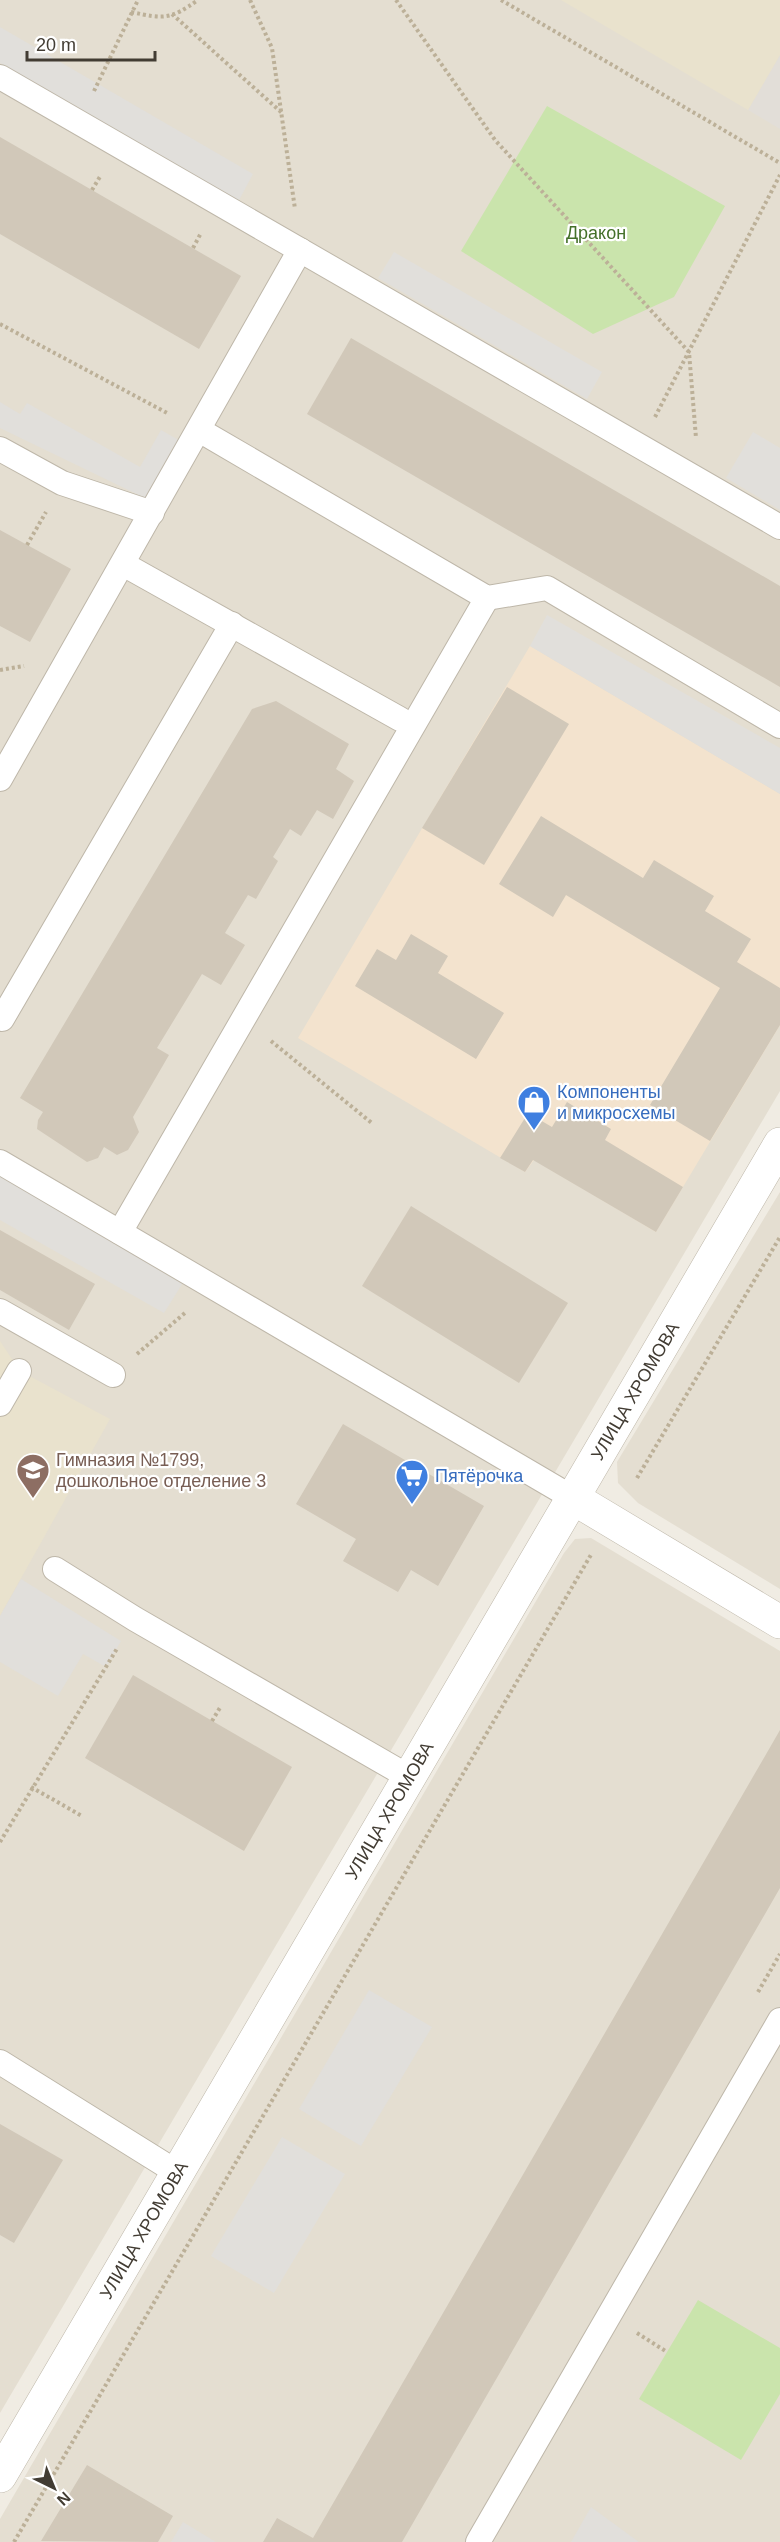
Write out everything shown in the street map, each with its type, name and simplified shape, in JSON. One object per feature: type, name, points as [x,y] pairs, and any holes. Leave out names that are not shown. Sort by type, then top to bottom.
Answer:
[{"type":"street","name":"УЛИЦА ХРОМОВА","points":[[0,2476],[780,1144]]},
{"type":"street","points":[[573,1498],[780,1622]]},
{"type":"lane","points":[[0,77],[780,527]]},
{"type":"lane","points":[[0,779],[153,513],[300,250]]},
{"type":"lane","points":[[200,430],[487,598],[548,588],[780,726]]},
{"type":"lane","points":[[0,449],[62,483],[153,513]]},
{"type":"lane","points":[[123,564],[400,719]]},
{"type":"lane","points":[[120,1232],[487,598]]},
{"type":"lane","points":[[2,1019],[232,624]]},
{"type":"lane","points":[[0,1162],[573,1498]]},
{"type":"lane","points":[[0,1311],[113,1375]]},
{"type":"lane","points":[[0,1404],[20,1371]]},
{"type":"lane","points":[[55,1569],[135,1619],[409,1777]]},
{"type":"lane","points":[[478,2542],[780,2020]]},
{"type":"lane","points":[[0,2062],[178,2173]]},
{"type":"path","points":[[79,122],[138,0]]},
{"type":"path","points":[[131,12],[162,19],[198,0]]},
{"type":"path","points":[[250,0],[272,48],[283,114],[300,250]]},
{"type":"path","points":[[396,0],[495,140],[689,352],[699,480]]},
{"type":"path","points":[[501,0],[780,163]]},
{"type":"path","points":[[171,14],[283,114]]},
{"type":"path","points":[[640,446],[780,175]]},
{"type":"path","points":[[0,324],[200,430]]},
{"type":"path","points":[[244,1018],[373,1124]]},
{"type":"path","points":[[637,1478],[780,1237]]},
{"type":"path","points":[[113,1375],[214,1288]]},
{"type":"path","points":[[14,2542],[592,1552]]},
{"type":"path","points":[[0,1842],[31,1787],[135,1619]]},
{"type":"path","points":[[31,1787],[82,1816]]},
{"type":"shaded area","points":[[0,0],[780,0],[780,1091],[0,2413]]},
{"type":"shaded area","points":[[561,0],[780,0],[780,55],[748,110]]},
{"type":"shaded area","points":[[0,27],[253,174],[238,202],[0,63]]},
{"type":"shaded area","points":[[780,55],[780,129],[748,110]]},
{"type":"shaded area","points":[[394,252],[602,372],[587,399],[378,278]]},
{"type":"shaded area","points":[[0,402],[20,414],[27,403],[140,467],[161,430],[184,443],[151,501],[0,428]]},
{"type":"shaded area","points":[[753,432],[780,448],[780,510],[726,478]]},
{"type":"shaded area","points":[[547,615],[780,748],[780,794],[530,646]]},
{"type":"shaded area","points":[[530,646],[780,794],[780,1025],[656,1232],[534,1160],[525,1172],[298,1038]]},
{"type":"shaded area","points":[[0,1176],[184,1281],[164,1313],[0,1220]]},
{"type":"shaded area","points":[[780,1192],[780,1589],[638,1503],[618,1483],[617,1462]]},
{"type":"shaded area","name":"Гимназия №1799, дошкольное отделение 3","points":[[0,1341],[20,1371],[110,1419],[0,1616]]},
{"type":"shaded area","points":[[591,1538],[780,1651],[780,2542],[0,2542],[0,2519],[564,1553],[575,1539]]},
{"type":"shaded area","points":[[21,1579],[121,1641],[106,1667],[83,1654],[58,1696],[0,1662],[0,1616]]},
{"type":"shaded area","points":[[369,1990],[432,2027],[361,2146],[299,2109]]},
{"type":"shaded area","points":[[282,2137],[345,2174],[274,2293],[211,2256]]},
{"type":"shaded area","points":[[591,2507],[639,2542],[571,2542]]},
{"type":"shaded area","points":[[183,2522],[216,2542],[171,2542]]},
{"type":"green space","name":"Дракон","points":[[547,106],[725,206],[674,297],[593,334],[461,251]]},
{"type":"green space","points":[[698,2300],[780,2348],[780,2394],[741,2460],[639,2399]]},
{"type":"building","points":[[0,137],[241,276],[199,349],[0,234]]},
{"type":"building","points":[[351,338],[780,586],[780,687],[307,414]]},
{"type":"building","points":[[0,530],[71,569],[30,642],[0,626]]},
{"type":"building","points":[[507,687],[569,724],[484,865],[422,828]]},
{"type":"building","points":[[276,701],[349,744],[336,769],[354,781],[333,819],[317,810],[301,836],[290,829],[273,857],[278,861],[256,899],[248,895],[225,933],[245,945],[221,985],[202,974],[157,1048],[169,1055],[133,1117],[139,1132],[128,1150],[117,1155],[104,1147],[98,1158],[87,1162],[37,1129],[38,1120],[43,1112],[20,1098],[252,709]]},
{"type":"building","points":[[541,816],[643,878],[654,860],[714,896],[705,911],[751,939],[737,962],[780,988],[780,1025],[710,1141],[650,1105],[720,988],[566,895],[553,917],[499,884]]},
{"type":"building","points":[[411,934],[448,956],[438,973],[504,1013],[476,1059],[355,986],[377,949],[396,960]]},
{"type":"building","points":[[567,1102],[611,1129],[605,1140],[683,1187],[656,1232],[533,1160],[525,1172],[500,1158],[528,1113],[552,1127]]},
{"type":"building","points":[[411,1206],[568,1303],[519,1383],[362,1286]]},
{"type":"building","points":[[0,1230],[95,1284],[69,1330],[0,1290]]},
{"type":"building","points":[[343,1424],[484,1506],[438,1586],[411,1570],[398,1592],[343,1561],[356,1539],[296,1504]]},
{"type":"building","points":[[133,1675],[292,1767],[244,1851],[85,1758]]},
{"type":"building","points":[[780,1730],[780,1888],[402,2542],[263,2542],[277,2518],[313,2538]]},
{"type":"building","points":[[0,2124],[63,2160],[14,2243],[0,2235]]},
{"type":"building","points":[[87,2465],[173,2516],[158,2542],[41,2541]]},
{"type":"place","name":"Компоненты и микросхемы","points":[[534,1131]]},
{"type":"place","name":"Гимназия №1799, дошкольное отделение 3","points":[[33,1499]]},
{"type":"place","name":"Пятёрочка","points":[[412,1505]]}]
